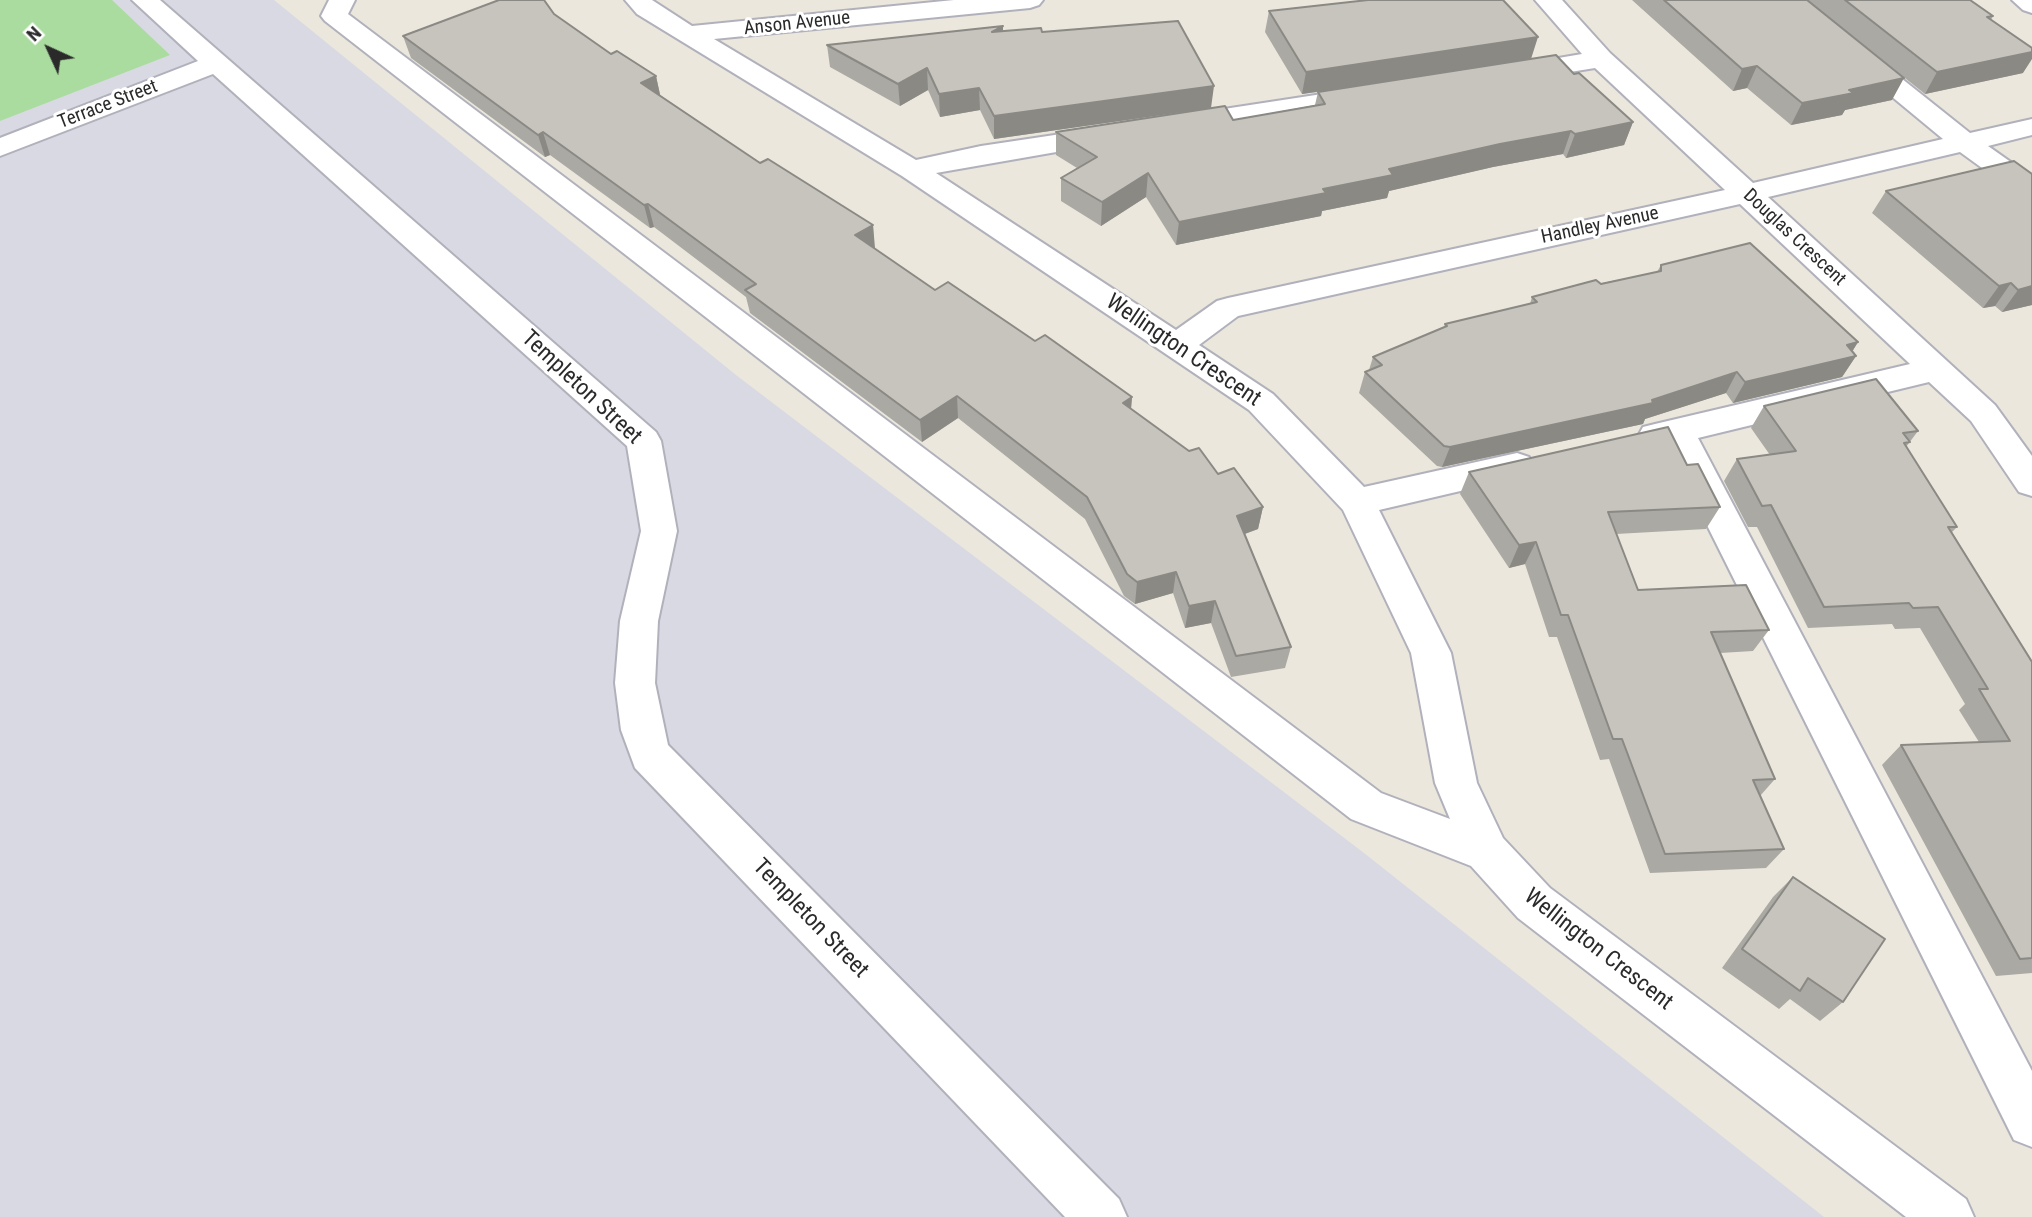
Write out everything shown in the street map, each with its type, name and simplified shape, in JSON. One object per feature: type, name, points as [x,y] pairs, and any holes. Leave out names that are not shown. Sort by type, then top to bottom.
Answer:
[{"type":"street","name":"Templeton Street","points":[[145,0],[644,441],[659,531],[639,621],[635,683],[642,730],[650,755],[1101,1217]]},
{"type":"street","points":[[342,0],[334,16],[1366,806],[1487,852]]},
{"type":"street","name":"Wellington Crescent","points":[[638,0],[646,9],[912,170],[1261,402],[1357,502],[1430,653],[1456,783],[1487,852],[1534,904],[1948,1217]]},
{"type":"street","name":"Anson Avenue","points":[[690,34],[1030,0]]},
{"type":"street","name":"Douglas Crescent","points":[[1548,0],[1601,59],[1983,413],[2032,483]]},
{"type":"street","points":[[1788,0],[1964,142],[2032,191]]},
{"type":"street","points":[[2025,0],[2032,5]]},
{"type":"street","points":[[1492,76],[1601,59]]},
{"type":"street","name":"Terrace Street","points":[[0,148],[217,63]]},
{"type":"street","points":[[912,170],[981,155],[1395,91]]},
{"type":"street","name":"Handley Avenue","points":[[1177,345],[1228,308],[1745,194],[2032,127]]},
{"type":"street","points":[[1624,443],[1935,369]]},
{"type":"street","points":[[1677,431],[2032,1122]]},
{"type":"street","points":[[1357,502],[1544,461]]},
{"type":"shaded area","points":[[0,0],[274,0],[736,375],[1364,853],[1824,1217],[0,1217]]},
{"type":"green space","points":[[0,0],[112,0],[170,55],[0,121]]},
{"type":"building","points":[[499,0],[544,0],[554,14],[611,54],[617,51],[656,76],[641,83],[760,163],[768,159],[873,225],[855,235],[935,290],[948,282],[1035,341],[1045,335],[1132,397],[1123,403],[1189,451],[1199,448],[1218,474],[1234,468],[1263,507],[1237,516],[1291,647],[1236,656],[1215,601],[1189,606],[1176,572],[1137,582],[1127,574],[1087,497],[957,396],[920,420],[745,290],[756,284],[648,204],[644,205],[543,132],[538,135],[403,36]]},
{"type":"building","points":[[1368,0],[1503,0],[1538,37],[1306,72],[1269,11]]},
{"type":"building","points":[[1664,0],[1807,0],[1904,78],[1849,90],[1854,93],[1802,103],[1757,66],[1742,69]]},
{"type":"building","points":[[1845,0],[1970,0],[1993,16],[1987,17],[2032,48],[2032,52],[1937,72]]},
{"type":"building","points":[[1178,21],[1214,86],[994,116],[979,88],[939,94],[927,68],[898,84],[827,45],[1003,26],[992,32],[1041,28],[1042,32]]},
{"type":"building","points":[[1556,55],[1574,74],[1579,73],[1633,122],[1575,134],[1571,131],[1500,144],[1389,169],[1393,175],[1323,189],[1326,193],[1179,222],[1148,173],[1102,202],[1061,178],[1097,157],[1056,132],[1225,106],[1233,120],[1325,104],[1318,92]]},
{"type":"building","points":[[2014,161],[2032,174],[2032,286],[2018,290],[2011,283],[1999,286],[1886,191]]},
{"type":"building","points":[[1750,243],[1858,342],[1847,345],[1856,356],[1745,382],[1737,372],[1652,400],[1653,403],[1450,447],[1444,446],[1365,372],[1382,365],[1373,357],[1447,326],[1445,324],[1537,302],[1532,297],[1596,280],[1601,284],[1661,271],[1661,265]]},
{"type":"building","points":[[1876,379],[1918,431],[1903,433],[1910,442],[1904,443],[1957,527],[1948,527],[2032,662],[2032,958],[2020,959],[1901,745],[2010,741],[1979,689],[1988,689],[1938,607],[1913,608],[1909,603],[1824,607],[1771,505],[1762,506],[1737,459],[1796,451],[1764,406]]},
{"type":"building","points":[[1668,427],[1687,465],[1698,464],[1720,507],[1608,512],[1638,590],[1746,585],[1769,630],[1711,632],[1775,779],[1753,780],[1784,849],[1665,854],[1622,739],[1613,739],[1568,615],[1561,615],[1536,542],[1519,545],[1469,472]]},
{"type":"building","points":[[1793,877],[1885,939],[1843,1002],[1808,978],[1800,991],[1742,949]]}]
